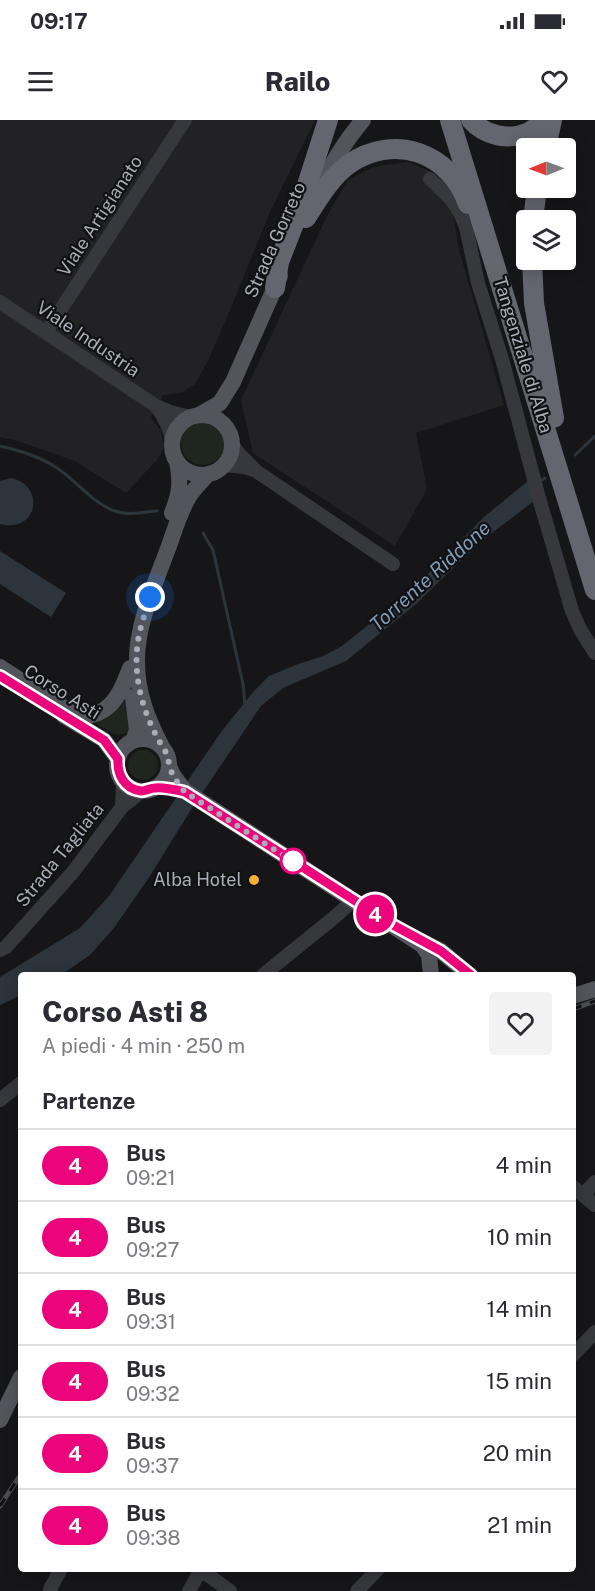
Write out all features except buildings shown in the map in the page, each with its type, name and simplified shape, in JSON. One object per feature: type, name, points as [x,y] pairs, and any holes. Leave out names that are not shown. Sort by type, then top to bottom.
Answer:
[{"type":"highway","points":[[275,288],[279,262],[297,216],[328,120]]},
{"type":"highway","name":"Tangenziale di Alba","points":[[450,120],[595,590]]},
{"type":"highway","name":"Tangenziale di Alba","points":[[464,120],[595,551]]},
{"type":"highway","points":[[471,120],[478,128],[489,134],[516,136],[528,133],[544,120]]},
{"type":"highway","points":[[548,138],[552,120]]},
{"type":"highway","points":[[306,218],[328,184],[347,165],[362,156],[396,148],[427,156],[455,180],[467,200],[484,254],[515,329]]},
{"type":"highway","points":[[533,270],[536,313],[554,418]]},
{"type":"main road","name":"Strada Gorreto","points":[[195,416],[220,403],[233,382],[328,169],[363,120]]},
{"type":"main road","name":"Strada Gorreto","points":[[231,438],[228,417],[233,382]]},
{"type":"main road","points":[[177,461],[183,468],[199,475],[217,471],[225,465],[232,452],[231,438],[224,424],[208,415],[195,416],[184,421],[174,434],[173,452],[180,477],[178,497],[160,540],[140,600],[131,640],[130,668],[137,730],[131,742],[124,747],[118,759],[118,767],[119,774],[128,786],[186,793]]},
{"type":"main road","points":[[160,745],[139,691],[136,659],[138,640],[150,597],[182,510],[190,495],[208,474]]},
{"type":"main road","points":[[0,667],[58,705],[84,716],[101,712],[110,705],[120,692],[130,668]]},
{"type":"main road","name":"Corso Asti","points":[[0,676],[104,740]]},
{"type":"main road","points":[[104,740],[131,742],[148,739],[166,751],[169,766],[165,779],[148,789]]},
{"type":"main road","points":[[104,740],[118,759]]},
{"type":"main road","points":[[169,766],[186,793],[422,945],[429,956],[432,972]]},
{"type":"main road","points":[[393,925],[441,951],[467,972]]},
{"type":"main road","points":[[0,1420],[18,1383]]},
{"type":"street","name":"Viale Artigianato","points":[[46,332],[185,120]]},
{"type":"street","points":[[430,179],[451,199],[466,227],[478,283],[502,359],[572,611],[595,653]]},
{"type":"street","name":"Viale Industria","points":[[0,302],[156,406],[170,412],[195,416]]},
{"type":"street","name":"Viale Industria","points":[[156,406],[167,421],[172,442]]},
{"type":"street","points":[[231,438],[239,454],[256,471],[393,564]]},
{"type":"street","points":[[225,465],[256,471]]},
{"type":"street","name":"Strada Tagliata","points":[[122,807],[123,781]]},
{"type":"street","name":"Strada Tagliata","points":[[0,950],[6,947],[73,872],[122,807],[148,789]]},
{"type":"street","points":[[267,972],[354,900]]},
{"type":"street","points":[[0,1100],[18,1085]]},
{"type":"street","points":[[595,1182],[578,1191],[595,1205]]},
{"type":"street","points":[[576,1352],[595,1332]]},
{"type":"street","points":[[51,1591],[50,1588],[59,1572]]},
{"type":"street","points":[[189,1591],[199,1572]]},
{"type":"street","points":[[205,1572],[230,1591]]},
{"type":"street","points":[[357,1591],[375,1572]]},
{"type":"shaded area","points":[[0,120],[315,120],[270,212],[208,361],[195,384],[181,393],[163,395],[151,418],[161,430],[164,447],[157,460],[126,493],[75,461],[0,437]]},
{"type":"shaded area","points":[[408,162],[430,171],[448,183],[459,250],[504,405],[416,433],[427,489],[395,546],[253,453],[241,400],[326,218],[348,180],[373,167]]},
{"type":"shaded area","points":[[203,421],[219,427],[225,443],[219,459],[203,465],[187,459],[181,443],[187,427]]},
{"type":"shaded area","points":[[123,692],[132,711],[128,732],[116,734],[98,725],[97,717]]},
{"type":"shaded area","points":[[143,750],[153,755],[158,765],[153,775],[143,780],[133,775],[128,765],[133,755]]},
{"type":"water","points":[[11,478],[30,490],[33,508],[22,522],[13,525],[0,524],[0,481]]},
{"type":"water","points":[[528,481],[534,501],[480,542],[416,604],[346,661],[283,688],[261,706],[113,929],[90,955],[65,972],[18,972],[18,996],[0,1005],[0,977],[80,928],[109,896],[221,732],[254,691],[269,676],[323,656],[342,646],[413,589],[484,517]]},
{"type":"water","points":[[0,551],[66,593],[51,617],[0,584]]},
{"type":"waterway","name":"Torrente Riddone","points":[[575,455],[595,436]]},
{"type":"waterway","points":[[0,446],[31,455],[53,465],[107,508],[131,513],[157,511]]},
{"type":"waterway","name":"Torrente Riddone","points":[[538,483],[545,478]]},
{"type":"waterway","points":[[203,533],[213,550],[243,684],[245,705]]},
{"type":"railway","points":[[576,1008],[595,1001]]},
{"type":"railway","points":[[0,1506],[18,1479]]},
{"type":"bus line","name":"4","points":[[0,676],[104,740],[118,759],[119,774],[128,786],[142,791],[155,788],[185,792],[393,925],[441,951],[466,972]]},
{"type":"place","name":"Alba Hotel","points":[[254,880]]},
{"type":"route","points":[[150,597],[138,640],[137,676],[144,706],[160,745],[169,758],[169,766],[173,775],[185,792],[295,863],[293,861]]}]
